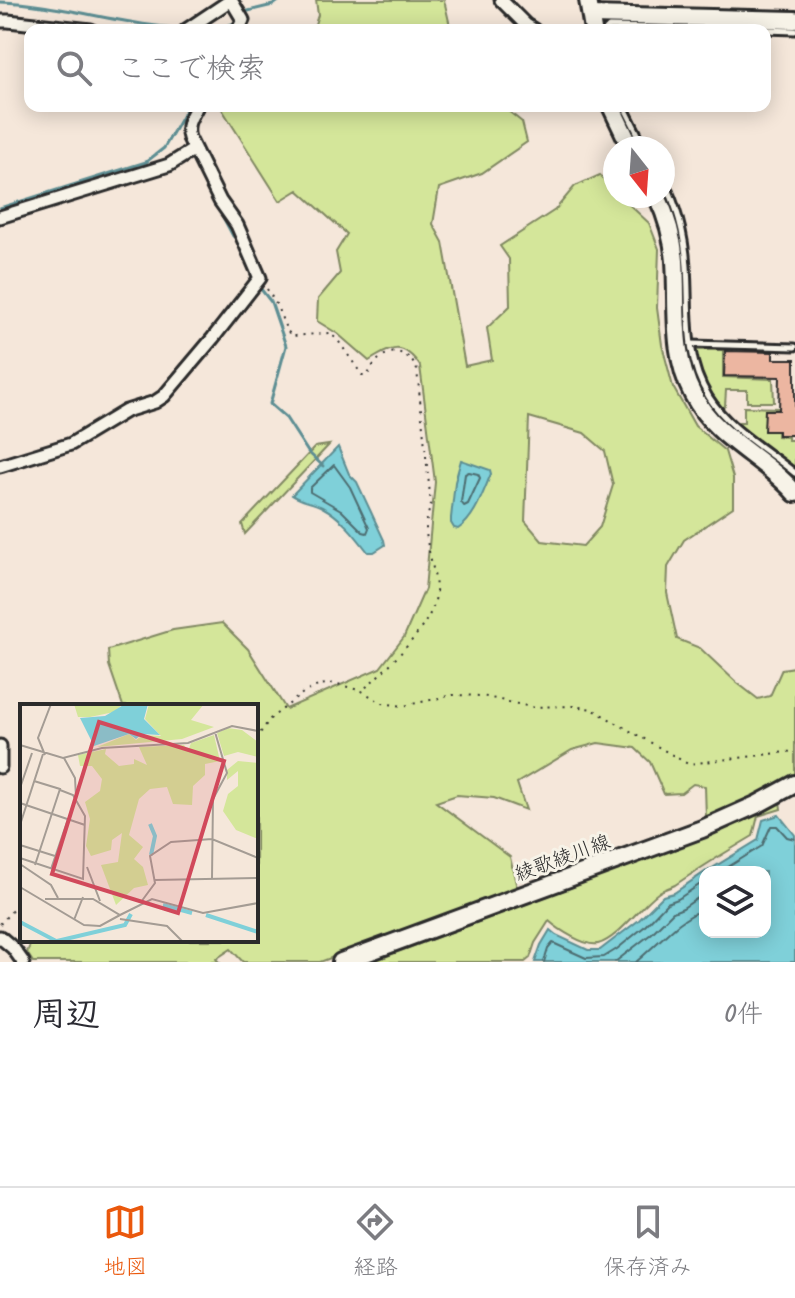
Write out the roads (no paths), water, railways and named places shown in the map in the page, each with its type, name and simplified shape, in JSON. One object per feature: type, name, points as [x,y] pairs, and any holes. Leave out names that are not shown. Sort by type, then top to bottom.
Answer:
[{"type":"street","points":[[501,0],[525,24]]},
{"type":"street","points":[[201,24],[236,12]]},
{"type":"street","points":[[591,15],[795,20]]},
{"type":"street","points":[[0,21],[36,24]]},
{"type":"street","points":[[0,466],[71,444],[126,411],[164,396],[260,278],[237,225],[220,201],[193,150],[186,130],[194,112]]},
{"type":"street","points":[[614,112],[625,136]]},
{"type":"street","points":[[0,217],[169,165],[193,150]]},
{"type":"street","points":[[661,208],[671,234],[675,259],[678,348],[683,372],[694,396],[708,417],[730,439],[795,493]]},
{"type":"street","points":[[0,746],[0,767]]},
{"type":"street","name":"綾歌綾川線","points":[[341,962],[702,829],[795,784]]},
{"type":"street","points":[[0,937],[23,962]]},
{"type":"lane","points":[[771,30],[795,31]]},
{"type":"lane","points":[[627,112],[639,136]]},
{"type":"lane","points":[[675,207],[687,265],[693,361],[700,380],[722,415],[795,473]]},
{"type":"lane","points":[[691,344],[795,347]]},
{"type":"water","points":[[338,447],[384,540],[385,545],[374,552],[368,552],[329,511],[292,495]]},
{"type":"water","points":[[461,460],[490,470],[491,474],[474,512],[458,529],[454,528],[451,518]]},
{"type":"water","points":[[779,815],[795,835],[795,962],[535,962],[550,930],[588,950],[600,950],[639,920],[663,896],[674,893],[699,876],[699,938],[771,938],[771,866],[716,866],[758,840],[763,820]]},
{"type":"waterway","points":[[244,12],[273,5],[280,0]]},
{"type":"waterway","points":[[0,2],[45,6],[143,24]]},
{"type":"waterway","points":[[0,208],[146,162],[164,148],[185,112]]},
{"type":"waterway","points":[[624,112],[635,136]]},
{"type":"waterway","points":[[195,164],[245,256]]},
{"type":"waterway","points":[[672,208],[683,275],[685,333]]},
{"type":"waterway","points":[[260,288],[271,302],[286,346],[270,404],[286,418],[308,452],[323,466]]},
{"type":"waterway","points":[[691,368],[699,387],[721,417],[795,478]]}]
